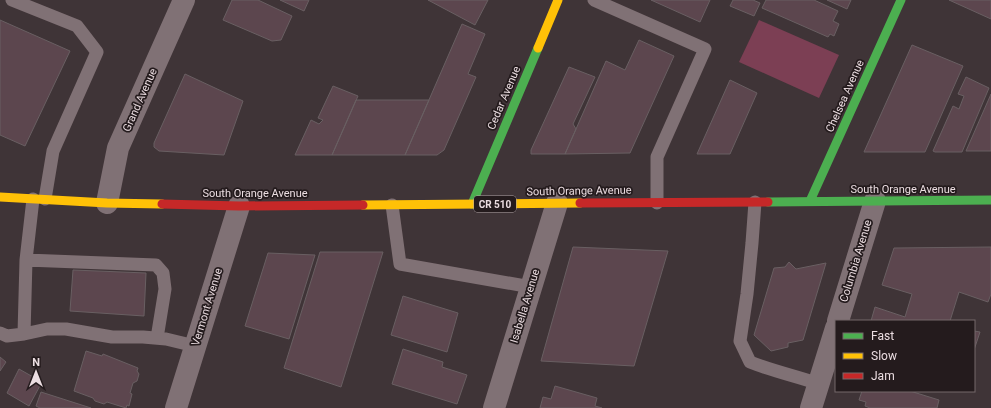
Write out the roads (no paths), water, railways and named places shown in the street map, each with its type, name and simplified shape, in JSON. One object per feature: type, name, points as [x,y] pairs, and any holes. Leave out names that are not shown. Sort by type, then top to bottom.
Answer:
[{"type":"main road","name":"Cedar Avenue","points":[[472,204],[558,0]]},
{"type":"main road","name":"Chelsea Avenue","points":[[810,201],[901,0]]},
{"type":"main road","name":"South Orange Avenue","points":[[0,197],[107,203],[238,206],[991,200]]},
{"type":"street","name":"Grand Avenue","points":[[107,203],[118,148],[184,0]]},
{"type":"street","name":"Columbia Avenue","points":[[838,320],[875,201]]},
{"type":"street","name":"Isabella Avenue","points":[[494,408],[557,204]]},
{"type":"street","name":"Vermont Avenue","points":[[176,408],[238,206]]},
{"type":"street","points":[[812,408],[835,331]]},
{"type":"lane","points":[[12,0],[77,26],[97,52],[53,151],[39,199],[26,260],[24,334]]},
{"type":"lane","points":[[594,0],[705,49],[657,157],[657,203]]},
{"type":"lane","points":[[755,202],[747,294],[740,341],[750,362],[769,370],[790,374],[819,384]]},
{"type":"lane","points":[[392,205],[400,264],[531,287]]},
{"type":"lane","points":[[26,260],[156,265],[163,273],[165,289],[157,338]]},
{"type":"lane","points":[[0,333],[8,336],[47,329],[66,329],[112,337],[157,338],[195,346]]}]
